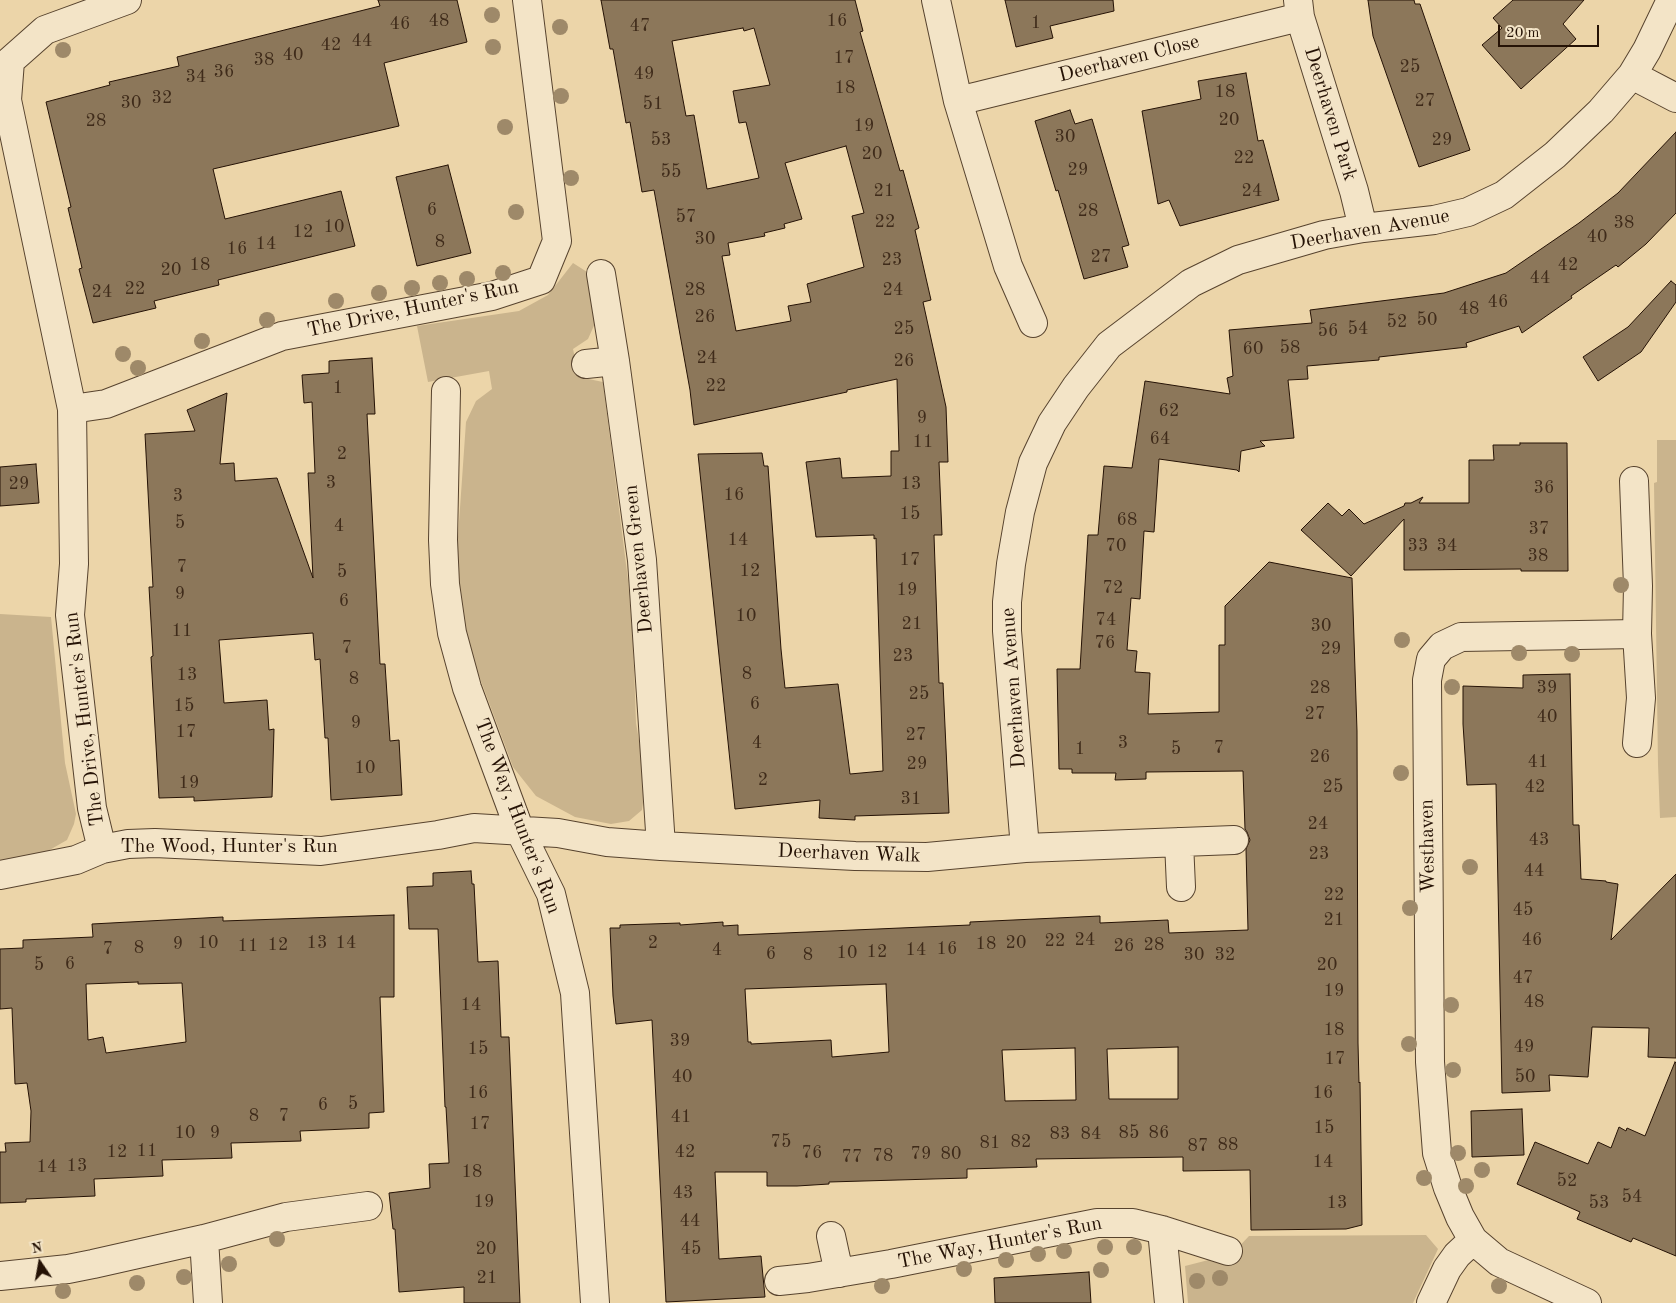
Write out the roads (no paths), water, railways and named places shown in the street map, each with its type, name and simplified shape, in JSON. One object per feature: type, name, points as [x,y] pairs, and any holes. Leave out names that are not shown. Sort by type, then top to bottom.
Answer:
[{"type":"street","name":"The Drive, Hunter's Run","points":[[102,849],[92,808],[70,615],[74,564],[72,409],[7,100],[10,61],[45,30],[127,0]]},
{"type":"street","name":"The Drive, Hunter's Run","points":[[72,409],[106,404],[282,336],[492,296],[541,280],[557,241],[527,0]]},
{"type":"street","points":[[936,0],[958,101],[1008,266],[1033,323]]},
{"type":"street","name":"Deerhaven Avenue","points":[[1025,848],[1007,631],[1007,602],[1020,512],[1033,464],[1052,423],[1076,387],[1109,345],[1191,282],[1238,260],[1324,235],[1363,228],[1434,220],[1468,212],[1504,195],[1555,155],[1601,111],[1632,75],[1647,50],[1671,0]]},
{"type":"street","name":"Deerhaven Close","points":[[958,101],[1299,8]]},
{"type":"street","name":"Deerhaven Park","points":[[1299,8],[1354,191],[1363,228]]},
{"type":"street","points":[[1632,75],[1676,98]]},
{"type":"street","name":"Deerhaven Green","points":[[601,274],[615,361],[642,560],[661,846]]},
{"type":"street","points":[[586,364],[615,361]]},
{"type":"street","name":"The Way, Hunter's Run","points":[[446,392],[443,540],[445,584],[452,633],[468,688],[520,830],[551,894],[574,993],[595,1303]]},
{"type":"street","points":[[1634,481],[1641,698],[1637,743]]},
{"type":"street","name":"Westhaven","points":[[1587,1303],[1499,1262],[1473,1240],[1460,1217],[1448,1188],[1437,1153],[1432,1080],[1427,680],[1431,659],[1442,646],[1461,637],[1638,634]]},
{"type":"street","name":"The Wood, Hunter's Run","points":[[0,875],[76,860],[102,849],[128,844],[155,843],[321,851],[438,835],[474,828],[520,830]]},
{"type":"street","name":"Deerhaven Walk","points":[[520,830],[558,833],[607,842],[855,856],[927,857],[1025,848],[1234,840]]},
{"type":"street","points":[[1179,842],[1181,887]]},
{"type":"street","points":[[0,1276],[68,1269],[204,1240],[286,1218],[368,1206]]},
{"type":"street","name":"The Way, Hunter's Run","points":[[779,1281],[891,1264],[1097,1223],[1133,1223],[1228,1251]]},
{"type":"street","points":[[1162,1230],[1169,1303]]},
{"type":"street","points":[[831,1236],[839,1273]]},
{"type":"street","points":[[204,1240],[208,1303]]},
{"type":"street","points":[[1431,1303],[1447,1269],[1457,1255],[1473,1240]]}]
